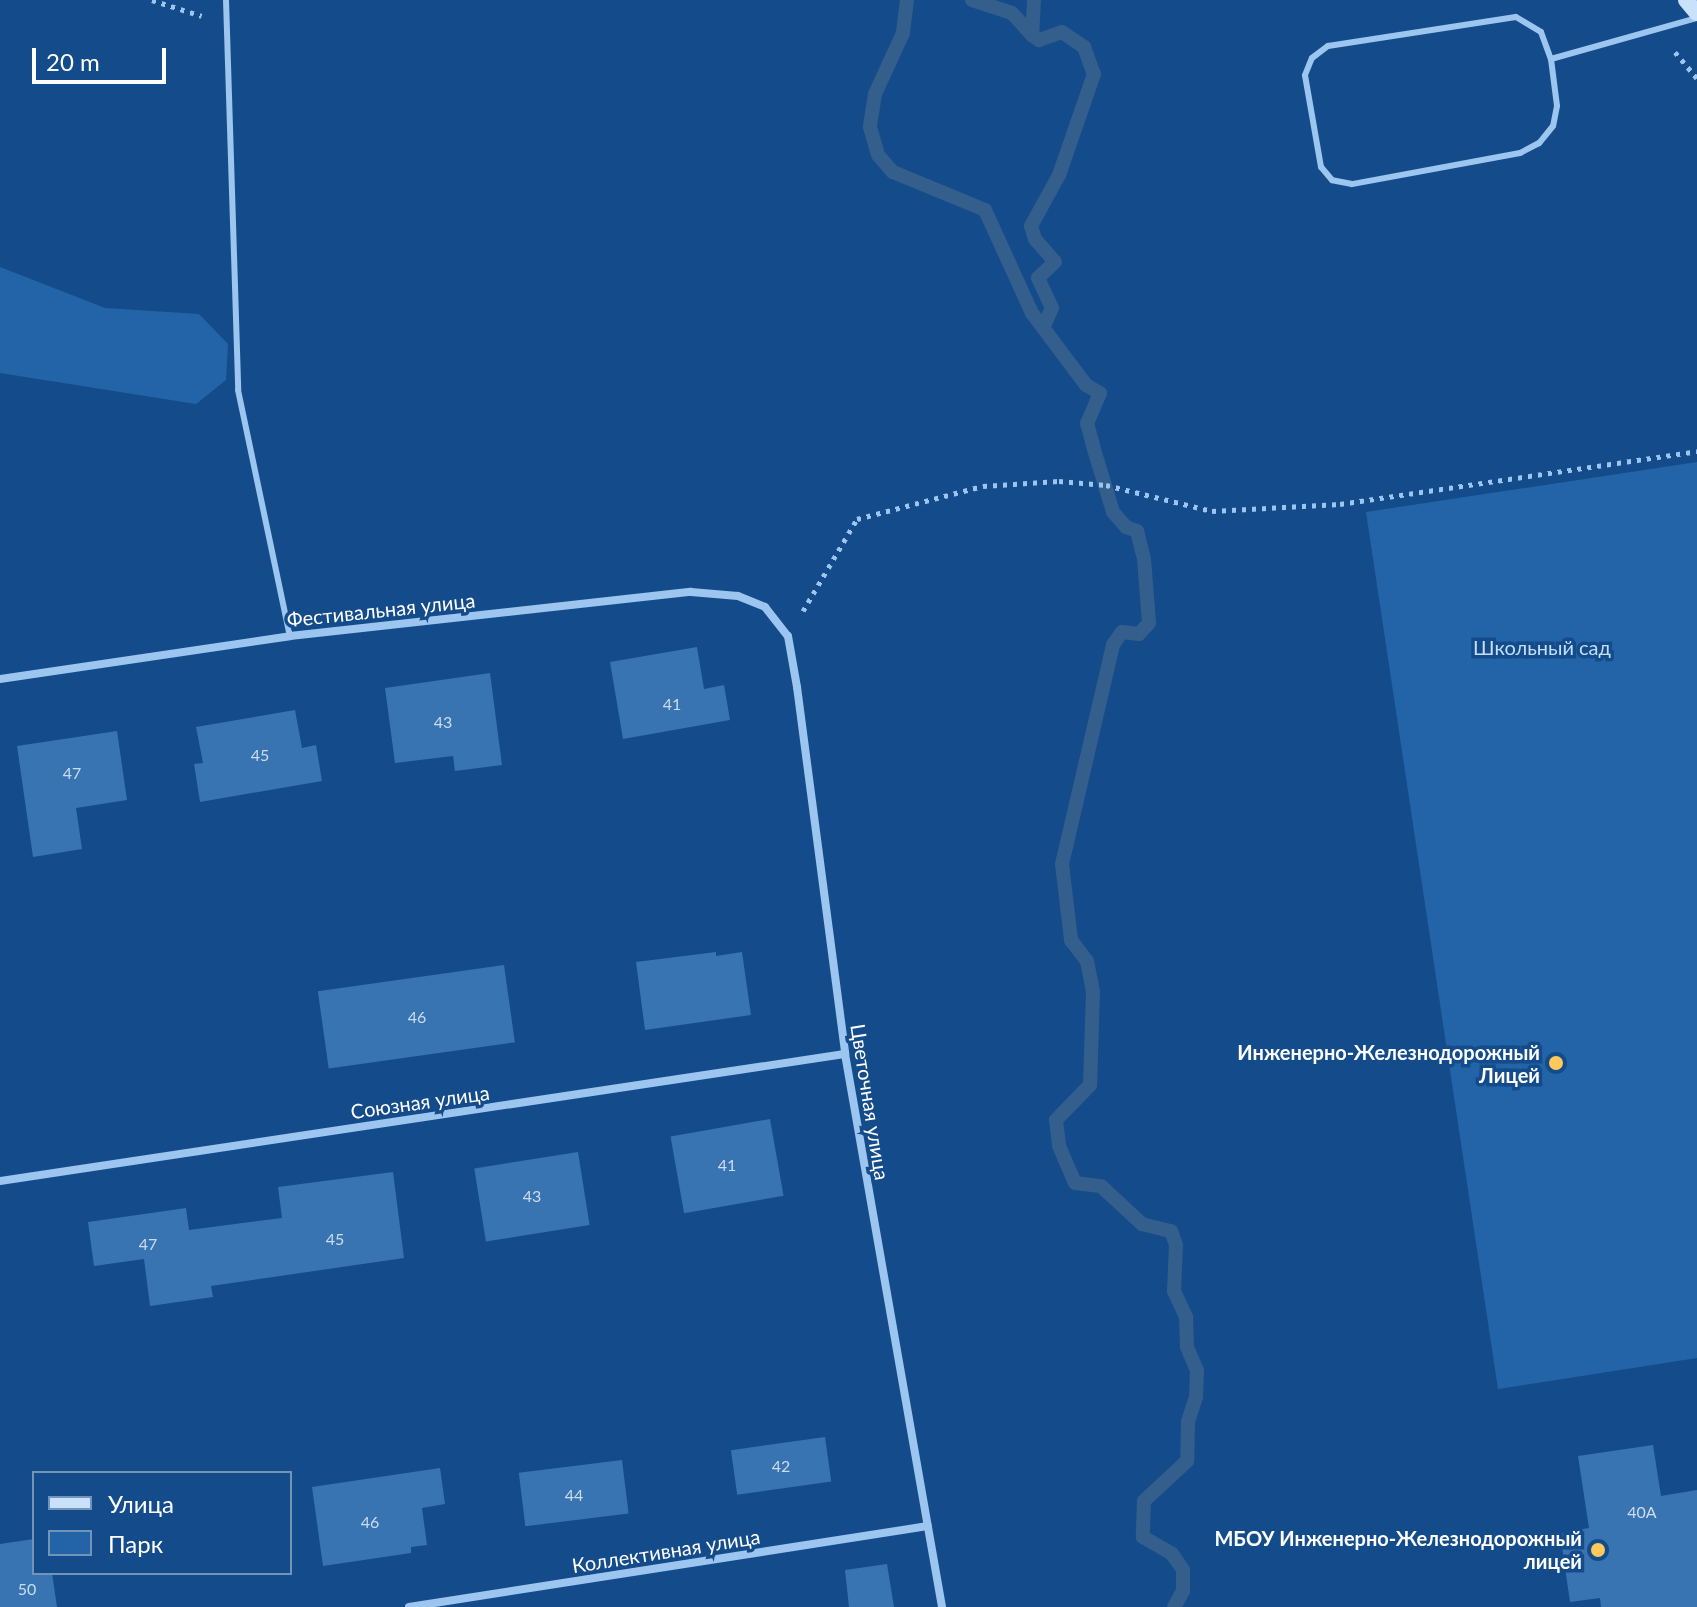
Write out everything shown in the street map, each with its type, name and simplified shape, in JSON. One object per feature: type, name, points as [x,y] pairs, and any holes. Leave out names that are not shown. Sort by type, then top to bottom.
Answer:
[{"type":"main road","points":[[1686,0],[1697,15]]},
{"type":"street","name":"Фестивальная улица","points":[[0,679],[290,636],[691,592],[738,596],[765,607],[788,636]]},
{"type":"street","name":"Цветочная улица","points":[[788,636],[845,1054],[942,1607]]},
{"type":"street","name":"Союзная улица","points":[[0,1181],[845,1054]]},
{"type":"street","name":"Коллективная улица","points":[[409,1607],[928,1526]]},
{"type":"lane","points":[[226,0],[238,390],[290,636]]},
{"type":"lane","points":[[1551,59],[1697,15]]},
{"type":"lane","points":[[1516,17],[1541,32],[1551,59],[1557,106],[1553,126],[1520,153],[1352,184],[1332,180],[1321,167],[1305,75],[1312,58],[1328,46],[1516,17]]},
{"type":"path","points":[[152,0],[226,24]]},
{"type":"path","points":[[788,636],[857,519],[983,486],[1059,481],[1106,485],[1141,498],[1226,511],[1355,502],[1697,451]]},
{"type":"green space","points":[[0,267],[105,308],[199,314],[228,344],[226,380],[196,404],[0,373]]},
{"type":"green space","name":"Школьный сад","points":[[1697,462],[1697,1358],[1498,1389],[1366,512]]},
{"type":"building","points":[[697,647],[704,689],[724,685],[730,720],[623,739],[610,662]]},
{"type":"building","points":[[490,673],[502,765],[455,771],[453,756],[395,763],[385,688]]},
{"type":"building","points":[[295,710],[302,748],[316,745],[322,781],[200,802],[194,764],[203,763],[196,727]]},
{"type":"building","points":[[117,731],[127,800],[76,808],[82,849],[33,857],[17,746]]},
{"type":"building","points":[[716,952],[716,956],[742,952],[751,1015],[645,1030],[636,962]]},
{"type":"building","points":[[504,965],[515,1042],[329,1068],[318,991]]},
{"type":"building","points":[[770,1119],[784,1196],[684,1213],[671,1137]]},
{"type":"building","points":[[578,1152],[590,1225],[486,1242],[474,1168]]},
{"type":"building","points":[[393,1172],[404,1258],[211,1286],[213,1297],[150,1306],[144,1259],[94,1266],[88,1222],[186,1208],[189,1230],[282,1218],[278,1187]]},
{"type":"building","points":[[825,1437],[831,1482],[737,1495],[731,1450]]},
{"type":"building","points":[[1653,1445],[1661,1496],[1697,1490],[1697,1607],[1601,1607],[1600,1598],[1570,1602],[1560,1533],[1589,1528],[1578,1456]]},
{"type":"building","points":[[622,1460],[629,1514],[525,1526],[519,1473]]},
{"type":"building","points":[[440,1468],[445,1504],[422,1508],[427,1545],[411,1547],[411,1553],[323,1566],[312,1487]]},
{"type":"building","points":[[32,1539],[32,1575],[52,1575],[57,1607],[0,1607],[0,1544]]},
{"type":"building","points":[[887,1564],[894,1607],[849,1607],[845,1570]]},
{"type":"waterway","points":[[907,0],[903,33],[875,94],[870,127],[878,155],[893,172],[985,210],[1032,313],[1086,385],[1100,393],[1087,423],[1093,446],[1113,512],[1126,527],[1137,531],[1144,559],[1149,623],[1139,634],[1122,632],[1113,645],[1062,864],[1071,940],[1087,961],[1093,991],[1090,1085],[1056,1120],[1059,1146],[1075,1183],[1101,1186],[1142,1224],[1171,1231],[1176,1245],[1174,1291],[1186,1317],[1187,1347],[1197,1370],[1196,1397],[1188,1422],[1187,1461],[1144,1501],[1143,1537],[1172,1554],[1183,1570],[1183,1591],[1174,1607]]},
{"type":"waterway","points":[[972,0],[1012,13],[1032,35]]},
{"type":"waterway","points":[[1034,0],[1032,35],[1039,40],[1062,32],[1084,47],[1094,74],[1059,175],[1031,226],[1035,239],[1055,262],[1038,278],[1052,308],[1043,328]]},
{"type":"place","name":"Инженерно-Железнодорожный Лицей","points":[[1556,1063]]},
{"type":"place","name":"МБОУ Инженерно-Железнодорожный лицей","points":[[1598,1550]]}]
